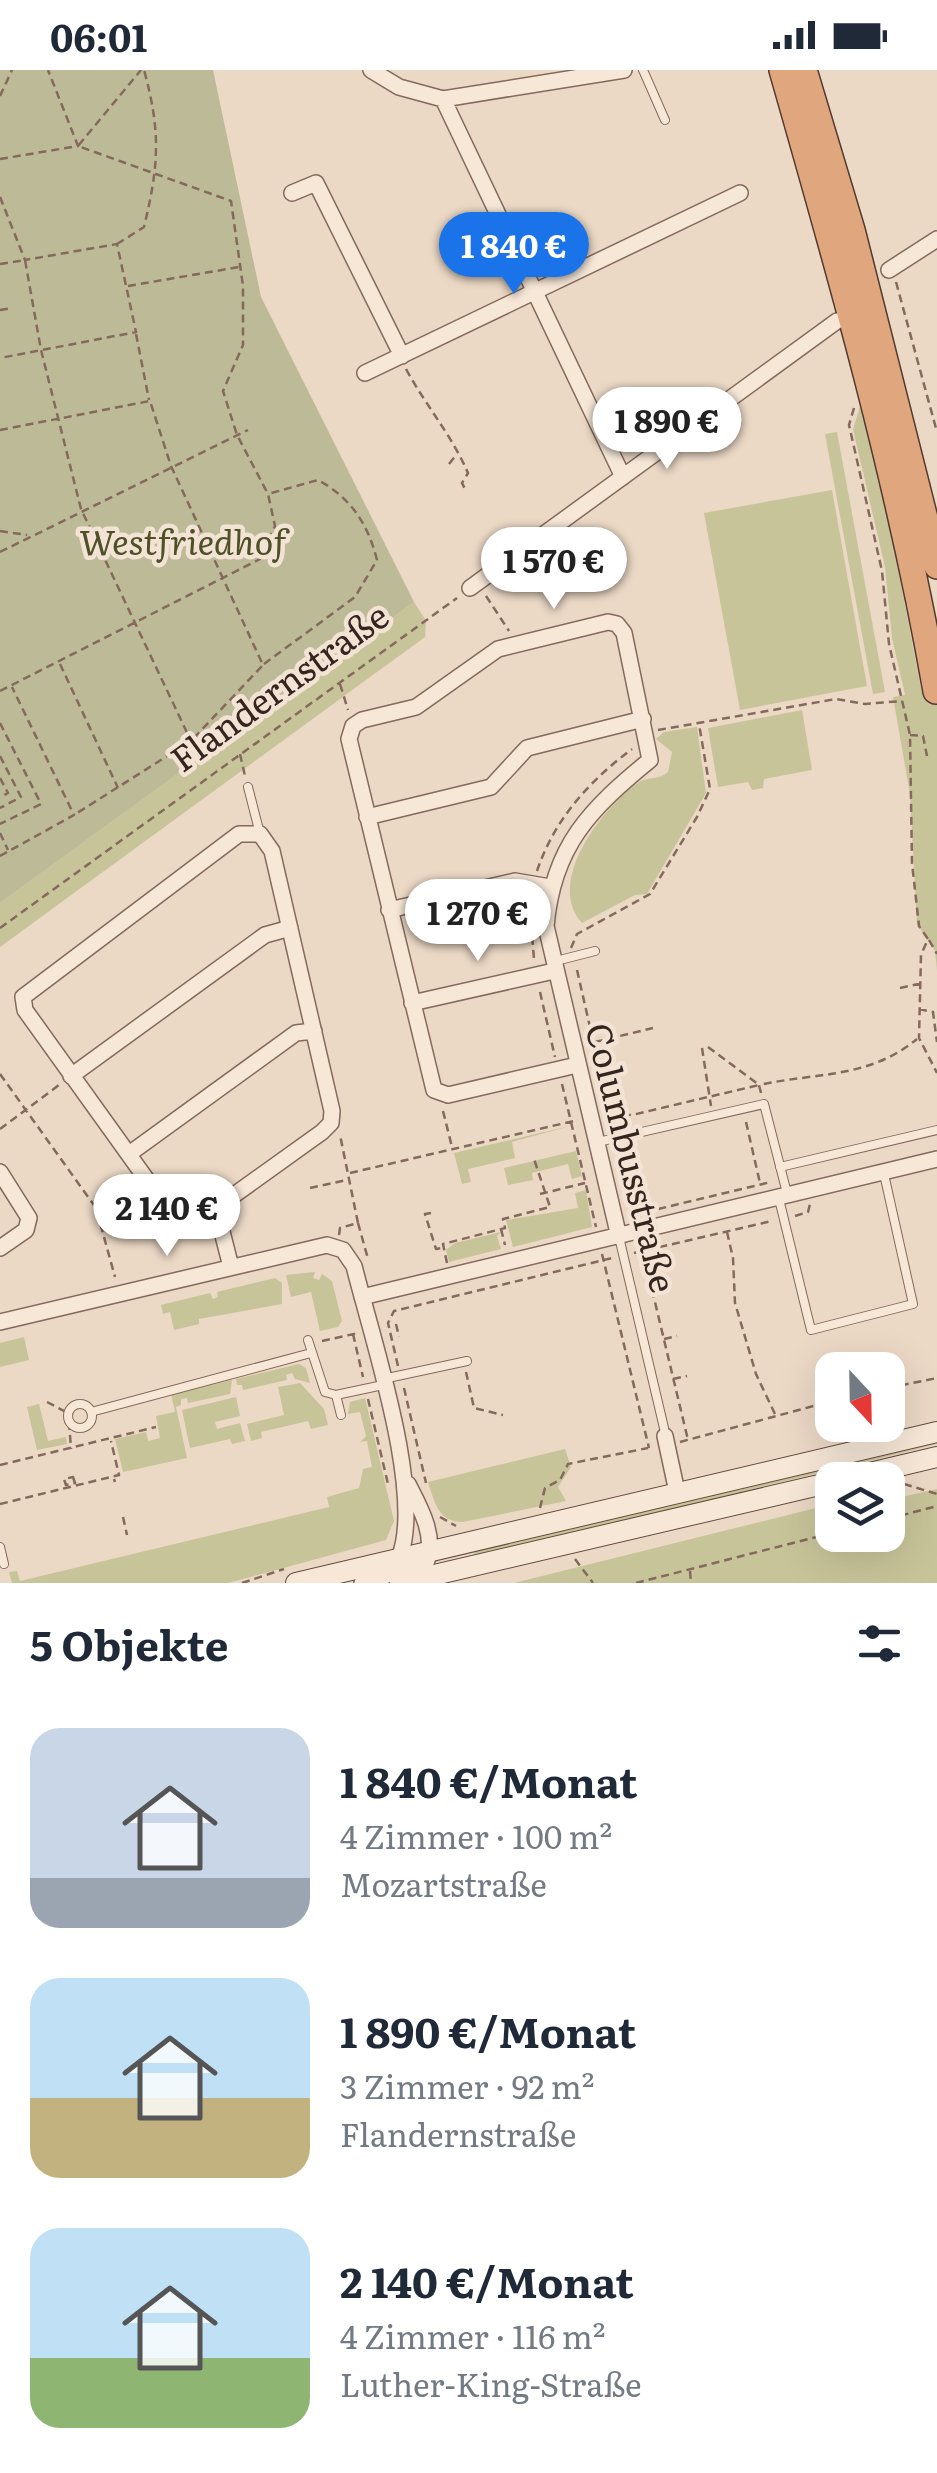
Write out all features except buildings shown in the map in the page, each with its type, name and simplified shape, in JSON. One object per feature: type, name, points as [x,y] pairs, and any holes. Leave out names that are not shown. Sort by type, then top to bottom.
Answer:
[{"type":"highway","points":[[782,70],[882,432],[912,558],[936,691]]},
{"type":"highway","points":[[804,70],[852,230],[937,566]]},
{"type":"main road","points":[[296,1583],[937,1432]]},
{"type":"main road","points":[[905,1465],[937,1458]]},
{"type":"main road","points":[[400,1583],[815,1486]]},
{"type":"street","points":[[370,70],[399,86],[444,99],[624,70]]},
{"type":"street","points":[[444,99],[622,477]]},
{"type":"street","points":[[292,193],[316,183],[401,356]]},
{"type":"street","points":[[366,372],[740,193]]},
{"type":"street","points":[[889,270],[937,239]]},
{"type":"street","points":[[474,586],[837,322]]},
{"type":"street","points":[[368,817],[490,786],[527,748],[642,720],[624,633],[617,624],[608,622],[498,649],[416,707],[353,726],[349,739],[430,1083],[441,1095],[577,1065]]},
{"type":"street","name":"Columbusstraße","points":[[619,1237],[546,926],[550,886],[575,834],[606,796],[650,760],[642,720]]},
{"type":"street","points":[[216,1208],[331,1123],[332,1110],[272,850],[260,834],[239,834],[22,996],[25,1010],[71,1076],[159,1188],[200,1190],[216,1208],[231,1268]]},
{"type":"street","points":[[389,910],[515,881],[550,886]]},
{"type":"street","points":[[71,1076],[265,935],[290,928]]},
{"type":"street","points":[[412,1003],[553,966]]},
{"type":"street","points":[[129,1154],[296,1034],[314,1030]]},
{"type":"street","points":[[362,1297],[598,1236],[619,1237],[937,1159]]},
{"type":"street","points":[[0,1172],[29,1218],[26,1230],[0,1248]]},
{"type":"street","points":[[0,1322],[336,1246],[350,1257],[370,1330],[377,1384],[404,1476],[421,1509],[432,1551],[426,1563],[417,1569],[362,1583]]},
{"type":"street","name":"Columbusstraße","points":[[666,1436],[677,1492]]},
{"type":"street","points":[[399,1558],[407,1531],[404,1476]]},
{"type":"lane","points":[[643,70],[664,120]]},
{"type":"lane","points":[[248,787],[260,834]]},
{"type":"lane","points":[[553,966],[595,951]]},
{"type":"lane","points":[[595,1143],[764,1104],[783,1179],[784,1218],[810,1330],[913,1304],[884,1174]]},
{"type":"lane","points":[[780,1167],[937,1130]]},
{"type":"lane","name":"Columbusstraße","points":[[619,1237],[666,1436]]},
{"type":"lane","points":[[91,1412],[310,1345],[322,1386],[336,1395],[342,1415]]},
{"type":"lane","points":[[336,1395],[400,1375],[466,1361]]},
{"type":"lane","points":[[80,1404],[91,1412],[86,1426],[79,1428],[69,1417],[80,1404]]},
{"type":"lane","points":[[0,1547],[4,1564]]},
{"type":"path","points":[[0,96],[12,70]]},
{"type":"path","points":[[48,70],[78,146]]},
{"type":"path","points":[[78,146],[143,70]]},
{"type":"path","points":[[0,264],[117,244],[144,227],[157,172],[158,122],[143,70]]},
{"type":"path","points":[[0,160],[78,146],[231,202],[240,267],[243,345],[223,391],[237,435],[268,494],[275,526],[260,559],[0,691]]},
{"type":"path","points":[[0,196],[25,260],[41,350],[81,510],[192,740]]},
{"type":"path","points":[[117,244],[150,401],[171,466],[262,665]]},
{"type":"path","points":[[126,287],[240,267]]},
{"type":"path","points":[[889,270],[904,302],[937,432]]},
{"type":"path","points":[[0,310],[12,308]]},
{"type":"path","points":[[0,358],[136,332]]},
{"type":"path","points":[[401,356],[430,414],[446,426],[459,452],[468,473],[462,483],[466,491]]},
{"type":"path","points":[[858,393],[849,425],[882,571],[890,644],[910,736],[912,863],[920,926],[937,954]]},
{"type":"path","points":[[0,430],[150,401]]},
{"type":"path","points":[[0,552],[248,430]]},
{"type":"path","points":[[449,464],[459,452]]},
{"type":"path","points":[[0,856],[119,790],[192,740],[262,665],[355,596],[377,560],[360,515],[339,492],[318,480],[268,494]]},
{"type":"path","points":[[0,531],[32,536]]},
{"type":"path","points":[[474,586],[518,645]]},
{"type":"path","name":"Flandernstraße","points":[[0,928],[474,586]]},
{"type":"path","points":[[59,661],[119,790]]},
{"type":"path","points":[[339,682],[353,726]]},
{"type":"path","points":[[12,685],[74,815]]},
{"type":"path","points":[[660,728],[836,699],[864,704],[903,701]]},
{"type":"path","points":[[699,722],[710,788],[706,802],[650,894],[572,938],[574,957],[633,1215],[783,1179]]},
{"type":"path","points":[[0,723],[41,804],[0,824]]},
{"type":"path","points":[[910,736],[923,736],[927,756]]},
{"type":"path","points":[[240,753],[248,787]]},
{"type":"path","points":[[0,756],[21,797],[0,808]]},
{"type":"path","points":[[0,778],[8,794],[0,797]]},
{"type":"path","points":[[0,833],[9,851]]},
{"type":"path","points":[[928,939],[921,955],[924,983],[918,1008],[919,1038],[937,1073]]},
{"type":"path","points":[[900,988],[924,983]]},
{"type":"path","points":[[918,1008],[933,1012],[937,1042]]},
{"type":"path","points":[[593,1043],[652,1028]]},
{"type":"path","points":[[350,1173],[589,1117],[610,1113],[632,1116],[759,1085],[872,1068],[893,1059],[919,1038]]},
{"type":"path","points":[[708,1046],[759,1085],[764,1104]]},
{"type":"path","points":[[702,1048],[709,1097]]},
{"type":"path","points":[[0,1074],[96,1208],[119,1293]]},
{"type":"path","points":[[0,1129],[71,1076]]},
{"type":"path","points":[[441,1095],[452,1148]]},
{"type":"path","points":[[743,1109],[760,1184]]},
{"type":"path","points":[[540,1509],[545,1488],[560,1480],[568,1464],[649,1448],[571,1121]]},
{"type":"path","points":[[331,1123],[339,1128],[370,1267]]},
{"type":"path","points":[[512,1128],[514,1134]]},
{"type":"path","points":[[480,1131],[482,1141]]},
{"type":"path","points":[[507,1251],[503,1219],[550,1207],[533,1156]]},
{"type":"path","points":[[310,1188],[350,1179]]},
{"type":"path","points":[[540,1194],[586,1183]]},
{"type":"path","points":[[431,1212],[425,1214],[436,1249],[444,1247]]},
{"type":"path","points":[[426,1485],[388,1323],[394,1312],[808,1212]]},
{"type":"path","points":[[336,1246],[340,1228],[358,1223]]},
{"type":"path","points":[[448,1265],[443,1244],[502,1229]]},
{"type":"path","points":[[727,1232],[734,1258],[735,1303],[746,1326],[752,1364],[775,1415]]},
{"type":"path","points":[[643,1251],[688,1440]]},
{"type":"path","points":[[396,1324],[399,1337]]},
{"type":"path","points":[[310,1345],[370,1330]]},
{"type":"path","points":[[353,1334],[377,1384],[388,1485]]},
{"type":"path","points":[[662,1339],[677,1336]]},
{"type":"path","points":[[613,1350],[624,1348]]},
{"type":"path","points":[[466,1361],[474,1408],[503,1415]]},
{"type":"path","points":[[672,1380],[687,1376]]},
{"type":"path","points":[[905,1385],[937,1378]]},
{"type":"path","points":[[624,1392],[634,1390]]},
{"type":"path","points":[[46,1402],[69,1417],[70,1449]]},
{"type":"path","points":[[666,1436],[688,1440],[815,1405]]},
{"type":"path","points":[[0,1465],[156,1426]]},
{"type":"path","points":[[0,1494],[1,1504],[73,1483],[118,1475],[110,1440]]},
{"type":"path","points":[[419,1454],[426,1452]]},
{"type":"path","points":[[905,1485],[937,1494]]},
{"type":"path","points":[[905,1515],[937,1506]]},
{"type":"path","points":[[435,1512],[456,1526]]},
{"type":"path","points":[[123,1517],[127,1535]]},
{"type":"path","points":[[636,1583],[815,1538]]},
{"type":"path","points":[[574,1558],[593,1583]]},
{"type":"path","points":[[690,1570],[691,1583]]},
{"type":"shaded area","points":[[864,394],[922,693],[937,691],[937,970],[935,951],[917,924],[910,794],[893,697],[905,695],[892,638],[885,567],[853,429]]},
{"type":"shaded area","points":[[837,432],[885,692],[873,694],[825,434]]},
{"type":"shaded area","points":[[832,490],[867,686],[740,710],[704,513]]},
{"type":"shaded area","points":[[414,602],[426,621],[425,637],[0,947],[0,903]]},
{"type":"shaded area","points":[[802,710],[812,770],[764,779],[763,788],[752,790],[748,782],[718,787],[708,728]]},
{"type":"shaded area","points":[[697,727],[706,793],[647,894],[635,895],[582,923],[572,907],[570,888],[582,847],[624,794],[639,782],[668,772],[672,752],[656,739],[664,732]]},
{"type":"shaded area","points":[[570,1126],[512,1142],[515,1158],[468,1169],[471,1182],[462,1184],[454,1153]]},
{"type":"shaded area","points":[[576,1151],[582,1176],[572,1179],[568,1164],[532,1173],[533,1180],[508,1185],[504,1168]]},
{"type":"shaded area","points":[[586,1190],[592,1227],[513,1247],[506,1220],[578,1208],[575,1193]]},
{"type":"shaded area","points":[[501,1232],[497,1236],[501,1249],[449,1262],[446,1250],[455,1243]]},
{"type":"shaded area","points":[[315,1272],[313,1278],[319,1280],[322,1274],[332,1281],[342,1321],[338,1327],[320,1331],[311,1292],[291,1297],[286,1275]]},
{"type":"shaded area","points":[[275,1278],[282,1283],[282,1304],[199,1319],[199,1324],[174,1330],[170,1312],[163,1314],[161,1305],[210,1293],[213,1299],[218,1297],[217,1292]]},
{"type":"shaded area","points":[[24,1337],[29,1360],[0,1367],[0,1343]]},
{"type":"shaded area","points":[[299,1364],[306,1368],[310,1383],[295,1379],[292,1373],[286,1375],[287,1380],[243,1390],[242,1385],[237,1385],[236,1379]]},
{"type":"shaded area","points":[[232,1380],[230,1394],[188,1403],[187,1398],[181,1399],[181,1405],[176,1407],[187,1458],[123,1472],[115,1439],[146,1432],[148,1441],[160,1438],[156,1416],[175,1412],[171,1394]]},
{"type":"shaded area","points":[[300,1383],[324,1409],[328,1425],[311,1429],[308,1421],[261,1432],[262,1438],[251,1441],[247,1424],[284,1415],[278,1387]]},
{"type":"shaded area","points":[[236,1397],[240,1416],[215,1422],[217,1429],[240,1423],[245,1441],[232,1444],[230,1439],[190,1448],[182,1410]]},
{"type":"shaded area","points":[[365,1398],[394,1521],[386,1540],[228,1583],[12,1583],[9,1572],[17,1571],[20,1581],[329,1507],[327,1497],[359,1488],[363,1469],[372,1467],[367,1441],[360,1442],[366,1436],[360,1412],[348,1414],[350,1402]]},
{"type":"shaded area","points":[[39,1404],[48,1441],[66,1437],[67,1444],[37,1450],[27,1407]]},
{"type":"shaded area","points":[[937,1439],[937,1444],[863,1462],[841,1462]]},
{"type":"shaded area","points":[[565,1449],[571,1467],[558,1487],[566,1501],[455,1521],[439,1510],[428,1482]]},
{"type":"shaded area","points":[[815,1468],[815,1474],[475,1557],[474,1550]]},
{"type":"shaded area","points":[[937,1489],[937,1583],[514,1583],[815,1508],[815,1552],[905,1552],[905,1496]]},
{"type":"green space","name":"Westfriedhof","points":[[0,70],[213,70],[261,297],[414,602],[0,903]]}]
